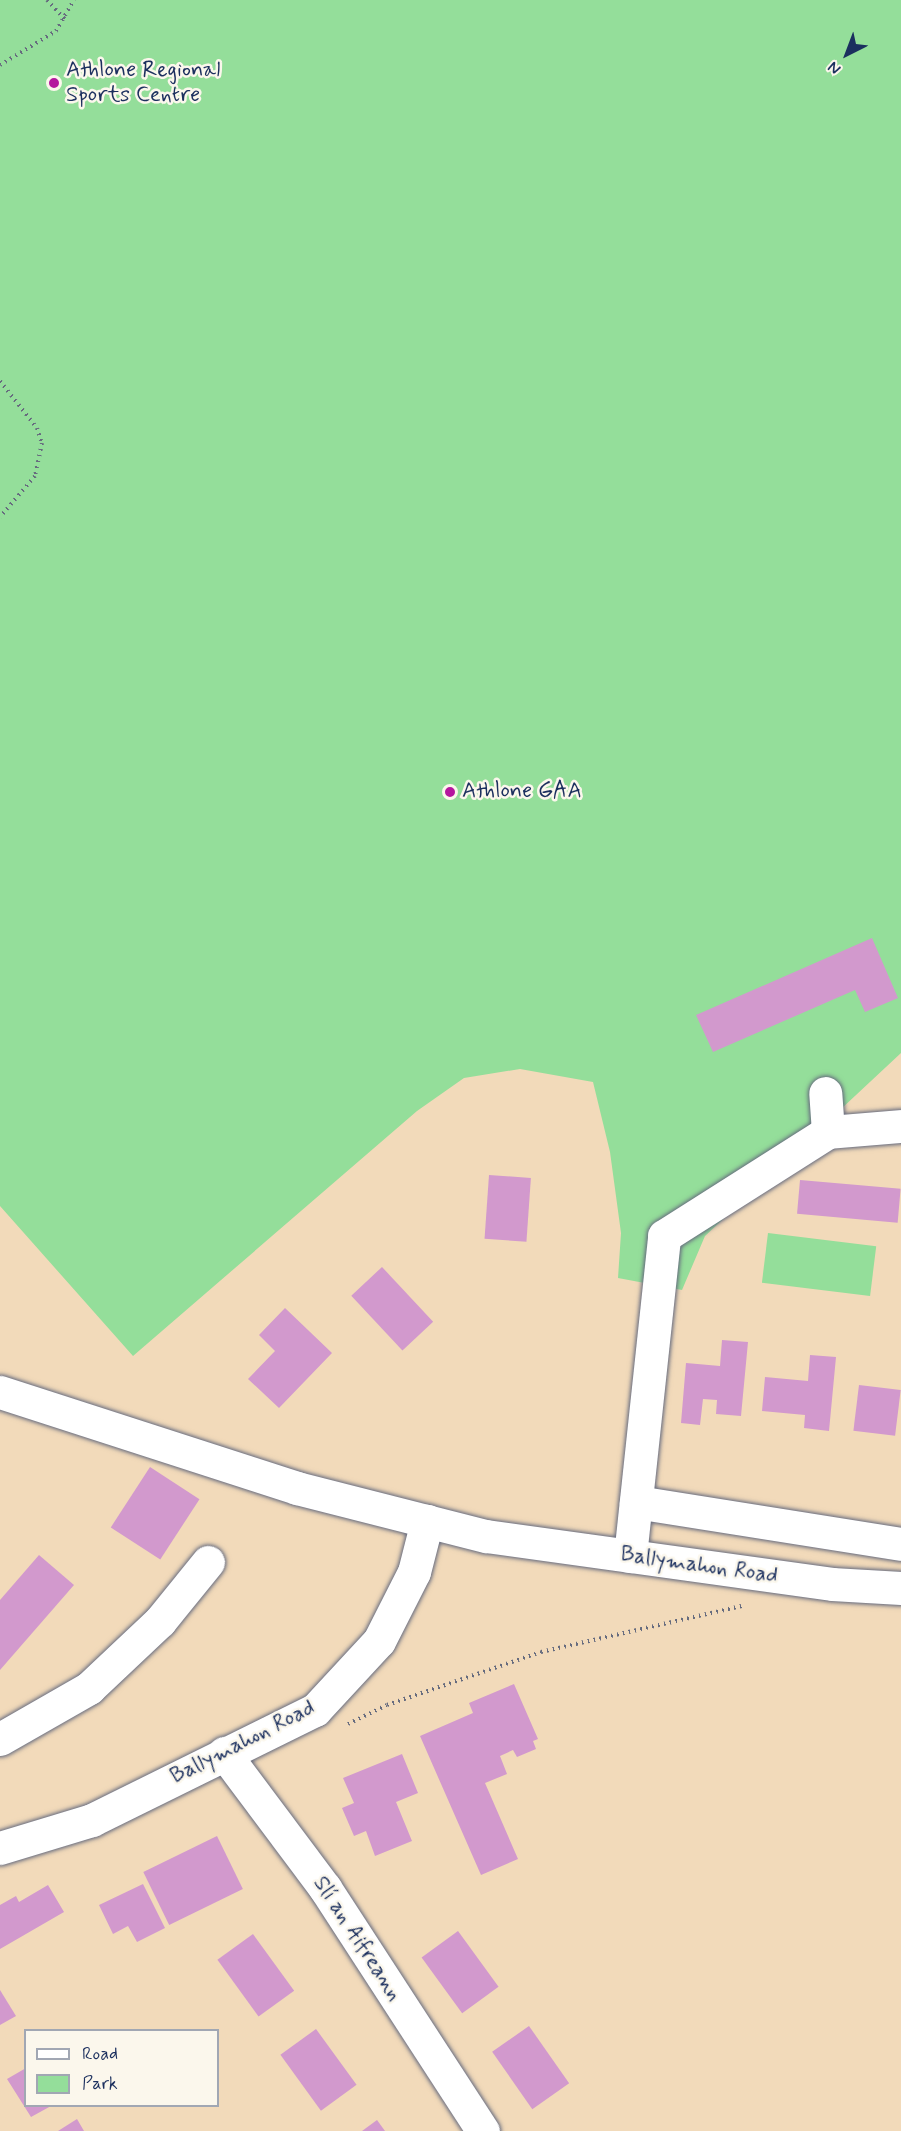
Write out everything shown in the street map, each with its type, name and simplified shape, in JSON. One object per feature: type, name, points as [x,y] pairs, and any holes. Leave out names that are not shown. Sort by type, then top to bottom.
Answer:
[{"type":"street","points":[[825,1093],[828,1132]]},
{"type":"street","points":[[630,1556],[664,1236],[828,1132],[901,1126]]},
{"type":"street","name":"Ballymahon Road","points":[[0,1392],[297,1488],[486,1536],[832,1584],[901,1588]]},
{"type":"street","points":[[636,1502],[901,1544]]},
{"type":"street","name":"Ballymahon Road","points":[[0,1848],[92,1820],[315,1710],[379,1641],[414,1572],[427,1521]]},
{"type":"street","points":[[0,1739],[89,1688],[160,1621],[208,1562]]},
{"type":"street","name":"Slí an Aifreann","points":[[224,1753],[325,1888],[483,2131]]},
{"type":"path","points":[[47,0],[65,19]]},
{"type":"path","points":[[0,65],[41,43],[65,19],[74,0]]},
{"type":"path","points":[[0,381],[32,421],[42,443],[35,476],[0,517]]},
{"type":"path","points":[[346,1725],[387,1705],[540,1652],[752,1604]]},
{"type":"green space","name":"Athlone GAA","points":[[0,0],[901,0],[901,1053],[705,1236],[682,1290],[618,1278],[621,1233],[610,1152],[593,1082],[520,1069],[464,1078],[417,1111],[133,1356],[0,1206]]},
{"type":"green space","points":[[768,1233],[876,1246],[870,1296],[762,1283]]},
{"type":"building","points":[[872,938],[898,998],[865,1012],[855,990],[713,1052],[696,1015]]},
{"type":"building","points":[[489,1175],[531,1178],[526,1242],[485,1239]]},
{"type":"building","points":[[800,1180],[901,1189],[898,1223],[797,1214]]},
{"type":"building","points":[[382,1267],[433,1322],[402,1350],[351,1296]]},
{"type":"building","points":[[285,1308],[332,1353],[279,1408],[248,1379],[275,1351],[259,1335]]},
{"type":"building","points":[[722,1340],[748,1342],[741,1416],[716,1414],[717,1400],[703,1399],[700,1425],[681,1423],[686,1363],[720,1366]]},
{"type":"building","points":[[810,1355],[836,1357],[829,1431],[804,1428],[805,1415],[762,1411],[765,1377],[808,1381]]},
{"type":"building","points":[[859,1385],[901,1390],[895,1436],[853,1431]]},
{"type":"building","points":[[150,1467],[199,1499],[160,1560],[111,1527]]},
{"type":"building","points":[[39,1555],[74,1585],[0,1670],[0,1600]]},
{"type":"building","points":[[514,1684],[538,1739],[533,1741],[536,1749],[517,1757],[513,1750],[500,1756],[507,1774],[485,1783],[518,1859],[481,1875],[420,1736],[473,1713],[469,1703]]},
{"type":"building","points":[[402,1754],[418,1793],[396,1802],[412,1841],[375,1856],[366,1831],[354,1836],[342,1808],[354,1803],[343,1778]]},
{"type":"building","points":[[217,1836],[243,1889],[169,1925],[143,1872]]},
{"type":"building","points":[[143,1884],[165,1928],[137,1942],[128,1926],[113,1934],[99,1905]]},
{"type":"building","points":[[48,1885],[64,1912],[0,1949],[0,1905],[16,1896],[19,1902]]},
{"type":"building","points":[[458,1931],[499,1987],[462,2013],[422,1957]]},
{"type":"building","points":[[253,1934],[294,1991],[259,2016],[217,1960]]},
{"type":"building","points":[[0,1990],[16,2016],[0,2025]]},
{"type":"building","points":[[529,2026],[569,2083],[532,2109],[492,2052]]},
{"type":"building","points":[[316,2029],[357,2085],[321,2111],[280,2055]]},
{"type":"building","points":[[24,2069],[24,2106],[7,2079]]},
{"type":"building","points":[[25,2107],[49,2107],[31,2117]]},
{"type":"building","points":[[77,2119],[84,2131],[58,2131]]},
{"type":"building","points":[[377,2120],[385,2131],[362,2131]]},
{"type":"place","name":"Athlone Regional Sports Centre","points":[[54,83]]},
{"type":"place","name":"Athlone GAA","points":[[450,792]]}]
